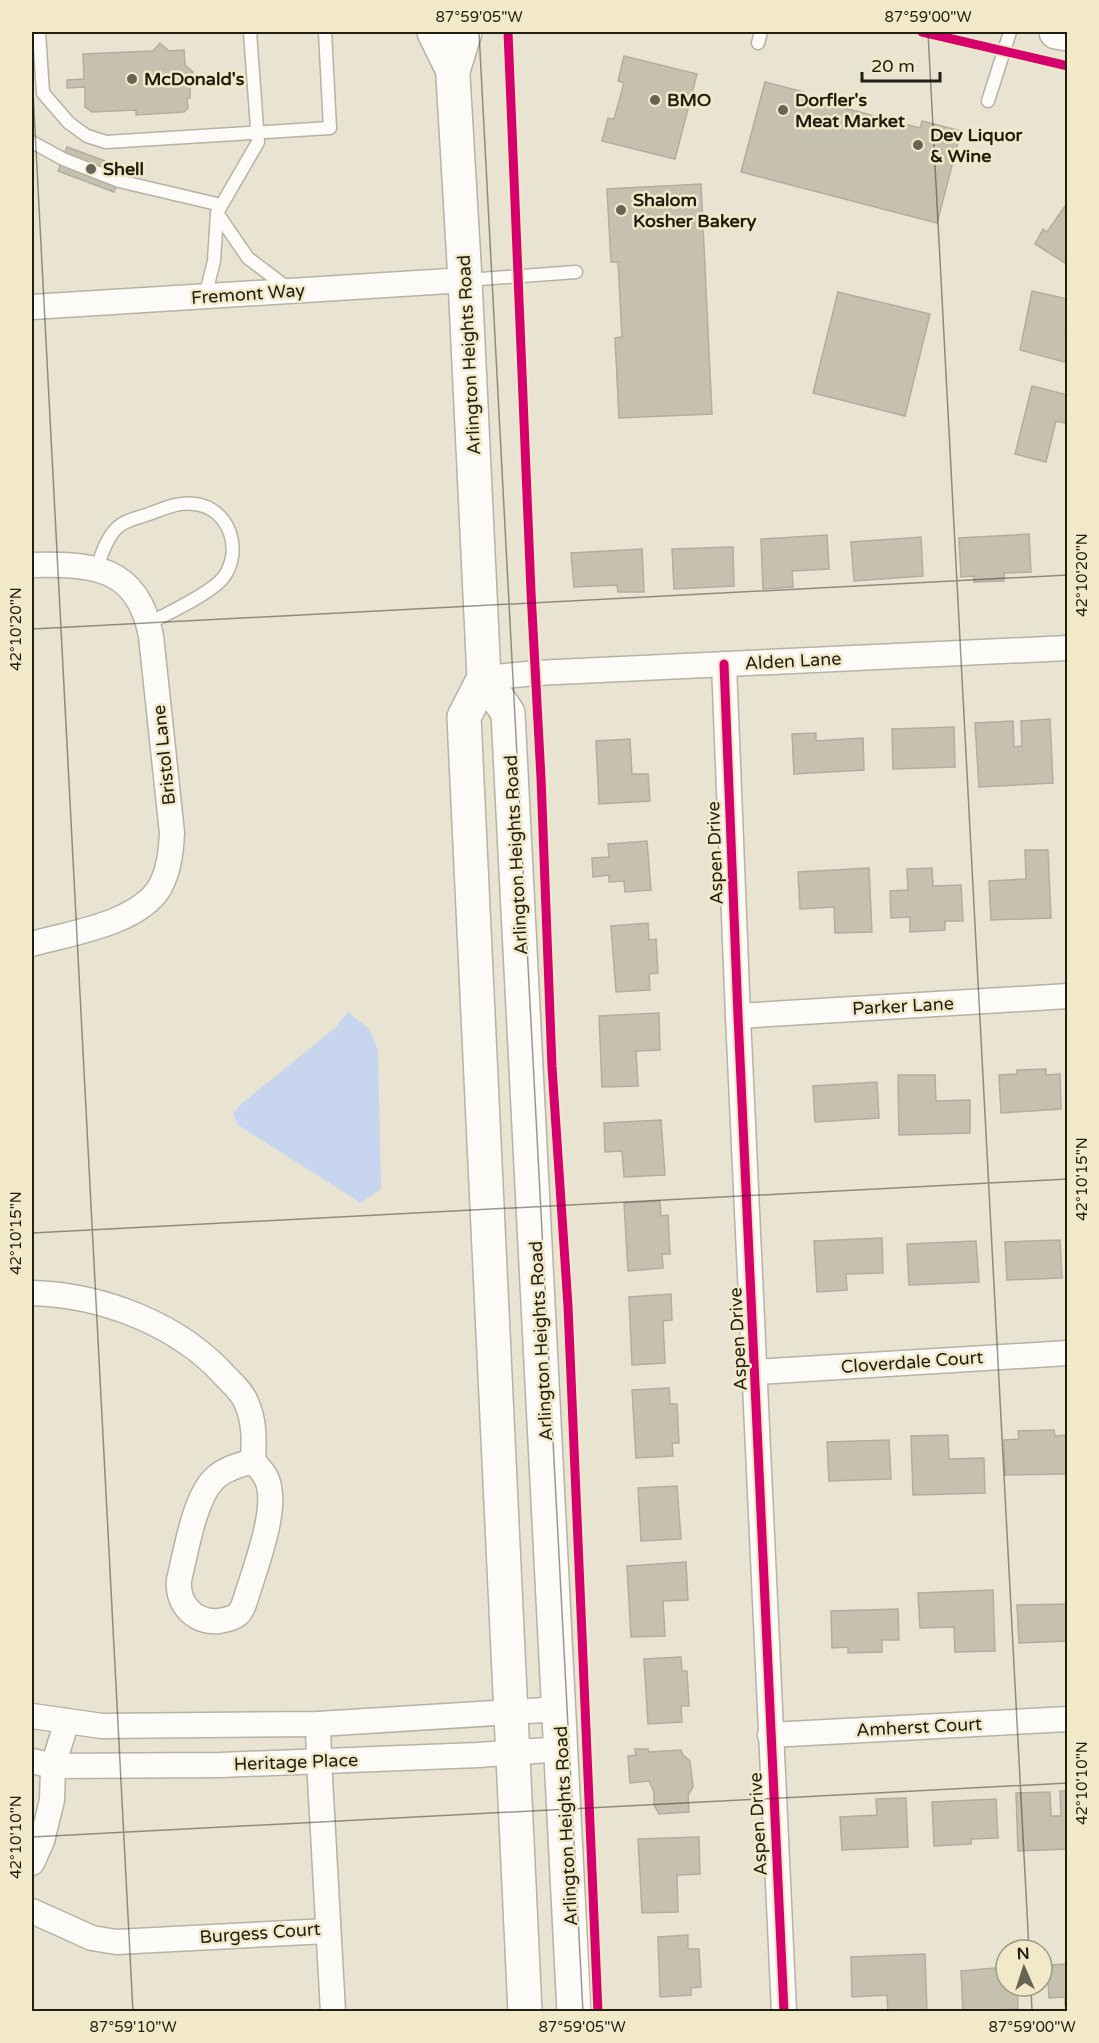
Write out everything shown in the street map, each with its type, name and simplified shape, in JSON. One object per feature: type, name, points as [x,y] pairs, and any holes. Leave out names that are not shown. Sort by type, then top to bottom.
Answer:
[{"type":"main road","points":[[434,32],[453,71]]},
{"type":"main road","name":"Arlington Heights Road","points":[[451,32],[484,678],[464,717],[525,2012]]},
{"type":"main road","points":[[453,71],[465,32]]},
{"type":"main road","points":[[1056,32],[1068,34]]},
{"type":"main road","name":"Arlington Heights Road","points":[[484,678],[508,713],[574,2012]]},
{"type":"street","name":"Fremont Way","points":[[32,307],[465,280]]},
{"type":"street","name":"Bristol Lane","points":[[32,565],[78,565],[97,568],[116,577],[132,590],[143,608],[149,623],[172,821],[170,856],[159,889],[152,897],[134,912],[102,924],[32,944]]},
{"type":"street","name":"Alden Lane","points":[[484,678],[536,673],[1068,648]]},
{"type":"street","name":"Aspen Drive","points":[[724,664],[784,2012]]},
{"type":"street","name":"Parker Lane","points":[[738,1016],[1068,996]]},
{"type":"street","points":[[32,1293],[69,1296],[125,1311],[169,1332],[205,1355],[219,1368],[245,1400],[254,1432],[253,1461],[267,1481],[271,1510],[242,1609],[222,1621],[204,1620],[188,1609],[178,1590],[178,1580],[201,1499],[215,1478],[238,1465],[253,1461]]},
{"type":"street","name":"Cloverdale Court","points":[[756,1372],[1068,1353]]},
{"type":"street","name":"Heritage Place","points":[[32,1716],[102,1726],[318,1724],[560,1709]]},
{"type":"street","name":"Amherst Court","points":[[770,1735],[1068,1719]]},
{"type":"street","points":[[32,1863],[42,1841],[52,1800],[42,1764],[67,1721]]},
{"type":"street","name":"Burgess Court","points":[[32,1911],[92,1938],[116,1942],[328,1931],[318,1724]]},
{"type":"street","name":"Heritage Place","points":[[42,1764],[220,1765],[562,1749]]},
{"type":"street","points":[[328,1931],[333,2012]]},
{"type":"lane","points":[[39,32],[43,93],[69,123],[87,136],[106,142],[330,128],[325,32]]},
{"type":"lane","points":[[205,297],[214,261],[219,209],[258,142],[250,32]]},
{"type":"lane","points":[[988,101],[1010,32]]},
{"type":"lane","points":[[32,141],[63,159],[119,181],[219,209],[248,258],[292,291]]},
{"type":"lane","points":[[465,280],[576,272]]},
{"type":"lane","points":[[97,568],[108,540],[123,523],[177,504],[192,503],[205,505],[223,519],[231,536],[233,553],[223,578],[179,608],[149,623]]},
{"type":"water","points":[[348,1012],[369,1029],[378,1050],[381,1189],[361,1203],[238,1125],[233,1114],[241,1104],[335,1028]]},
{"type":"building","name":"McDonald's","points":[[160,43],[169,51],[184,50],[185,65],[193,72],[186,80],[190,82],[190,98],[187,98],[188,108],[184,112],[136,115],[136,110],[92,112],[85,107],[85,87],[67,88],[67,80],[84,79],[83,54],[153,51]]},
{"type":"building","name":"BMO","points":[[624,56],[697,74],[675,159],[602,141],[608,118],[614,119],[624,83],[618,81]]},
{"type":"building","points":[[765,82],[804,92],[803,97],[920,128],[922,121],[961,131],[937,223],[741,172]]},
{"type":"building","name":"Shell","points":[[67,147],[124,168],[114,192],[58,171]]},
{"type":"building","points":[[701,184],[712,414],[619,418],[615,338],[622,337],[618,262],[611,262],[607,189]]},
{"type":"building","points":[[1068,202],[1068,265],[1035,244],[1043,229],[1047,232]]},
{"type":"building","points":[[1032,291],[1068,299],[1068,323],[1065,334],[1068,335],[1068,363],[1020,350]]},
{"type":"building","points":[[838,292],[930,314],[905,416],[813,393]]},
{"type":"building","points":[[1032,386],[1068,395],[1068,413],[1065,423],[1056,421],[1046,462],[1015,454]]},
{"type":"building","points":[[1029,534],[1031,572],[1004,573],[1004,581],[974,582],[974,576],[961,577],[959,538]]},
{"type":"building","points":[[827,535],[829,569],[792,571],[793,587],[763,589],[761,539]]},
{"type":"building","points":[[921,537],[923,576],[854,581],[851,542]]},
{"type":"building","points":[[733,547],[734,586],[674,589],[672,549]]},
{"type":"building","points":[[642,549],[644,592],[618,592],[617,585],[574,587],[571,553]]},
{"type":"building","points":[[1050,719],[1053,783],[979,787],[975,723],[1013,721],[1014,747],[1022,746],[1021,721]]},
{"type":"building","points":[[954,727],[955,767],[893,769],[892,729]]},
{"type":"building","points":[[816,733],[816,741],[863,738],[864,770],[794,774],[792,734]]},
{"type":"building","points":[[630,739],[632,774],[648,774],[650,801],[599,804],[596,741]]},
{"type":"building","points":[[647,841],[651,890],[625,892],[624,881],[609,882],[609,875],[593,877],[592,858],[609,857],[608,844]]},
{"type":"building","points":[[1025,850],[1048,850],[1051,918],[991,920],[989,881],[1026,879]]},
{"type":"building","points":[[869,868],[872,932],[835,933],[834,907],[800,909],[798,872]]},
{"type":"building","points":[[932,868],[933,886],[961,885],[963,921],[945,921],[945,930],[910,932],[910,917],[891,918],[890,891],[908,890],[907,869]]},
{"type":"building","points":[[648,923],[649,940],[656,939],[658,973],[649,974],[650,990],[616,992],[611,926]]},
{"type":"building","points":[[659,1013],[660,1050],[636,1051],[638,1086],[602,1087],[599,1016]]},
{"type":"building","points":[[1046,1069],[1046,1075],[1060,1074],[1061,1109],[1001,1113],[999,1075],[1017,1074],[1017,1070]]},
{"type":"building","points":[[898,1075],[935,1075],[936,1101],[970,1100],[970,1133],[899,1135]]},
{"type":"building","points":[[877,1082],[879,1118],[815,1122],[813,1086]]},
{"type":"building","points":[[661,1120],[665,1175],[624,1177],[622,1151],[605,1152],[604,1123]]},
{"type":"building","points":[[660,1201],[661,1216],[668,1215],[670,1254],[662,1254],[663,1268],[628,1271],[624,1203]]},
{"type":"building","points":[[882,1238],[883,1273],[846,1274],[847,1290],[817,1292],[814,1241]]},
{"type":"building","points":[[1060,1240],[1062,1278],[1007,1280],[1005,1242]]},
{"type":"building","points":[[976,1241],[979,1282],[909,1285],[907,1244]]},
{"type":"building","points":[[671,1294],[672,1320],[663,1321],[665,1363],[632,1365],[629,1297]]},
{"type":"building","points":[[669,1388],[670,1404],[677,1404],[679,1443],[672,1443],[673,1456],[636,1458],[632,1390]]},
{"type":"building","points":[[1054,1430],[1055,1436],[1067,1435],[1068,1474],[1005,1475],[1004,1440],[1019,1439],[1018,1431]]},
{"type":"building","points":[[948,1435],[949,1459],[984,1458],[985,1493],[913,1495],[911,1436]]},
{"type":"building","points":[[889,1440],[891,1479],[829,1481],[827,1442]]},
{"type":"building","points":[[677,1486],[681,1539],[641,1541],[638,1488]]},
{"type":"building","points":[[686,1562],[688,1600],[663,1601],[665,1636],[631,1637],[627,1566]]},
{"type":"building","points":[[993,1590],[995,1651],[955,1652],[954,1627],[920,1628],[918,1593]]},
{"type":"building","points":[[1068,1604],[1068,1641],[1019,1643],[1017,1605]]},
{"type":"building","points":[[898,1609],[899,1640],[882,1640],[882,1652],[848,1653],[848,1647],[832,1648],[831,1611]]},
{"type":"building","points":[[681,1657],[682,1671],[687,1671],[689,1706],[681,1706],[682,1722],[648,1724],[644,1659]]},
{"type":"building","points":[[635,1749],[648,1749],[649,1752],[681,1750],[690,1761],[693,1787],[688,1795],[689,1812],[659,1814],[654,1805],[654,1792],[649,1781],[630,1783],[628,1756],[636,1755]]},
{"type":"building","points":[[1060,1791],[1068,1791],[1068,1849],[1018,1851],[1016,1793],[1050,1792],[1051,1816],[1061,1816]]},
{"type":"building","points":[[906,1798],[908,1847],[842,1850],[840,1817],[877,1815],[876,1799]]},
{"type":"building","points":[[996,1799],[998,1838],[971,1839],[971,1844],[934,1846],[932,1802]]},
{"type":"building","points":[[699,1837],[700,1874],[677,1875],[678,1912],[642,1913],[638,1839]]},
{"type":"building","points":[[688,1935],[688,1949],[699,1949],[701,1987],[691,1988],[691,1995],[660,1997],[658,1937]]},
{"type":"building","points":[[925,1954],[927,2012],[888,2012],[887,1995],[852,1997],[851,1957]]},
{"type":"building","points":[[1068,1964],[1068,2006],[1065,2006],[1065,1997],[1054,1998],[1054,1965]]},
{"type":"building","points":[[994,1968],[994,1998],[1018,1998],[1018,2009],[963,2011],[961,1971]]},
{"type":"cycle path","points":[[508,32],[552,1067],[568,1306],[598,2012]]},
{"type":"cycle path","points":[[922,32],[1068,66]]},
{"type":"cycle path","points":[[724,664],[784,2012]]},
{"type":"place","name":"McDonald's","points":[[132,79]]},
{"type":"place","name":"BMO","points":[[655,100]]},
{"type":"place","name":"Dorfler's Meat Market","points":[[783,110]]},
{"type":"place","name":"Dev Liquor & Wine","points":[[918,145]]},
{"type":"place","name":"Shell","points":[[91,169]]},
{"type":"place","name":"Shalom Kosher Bakery","points":[[621,210]]}]
